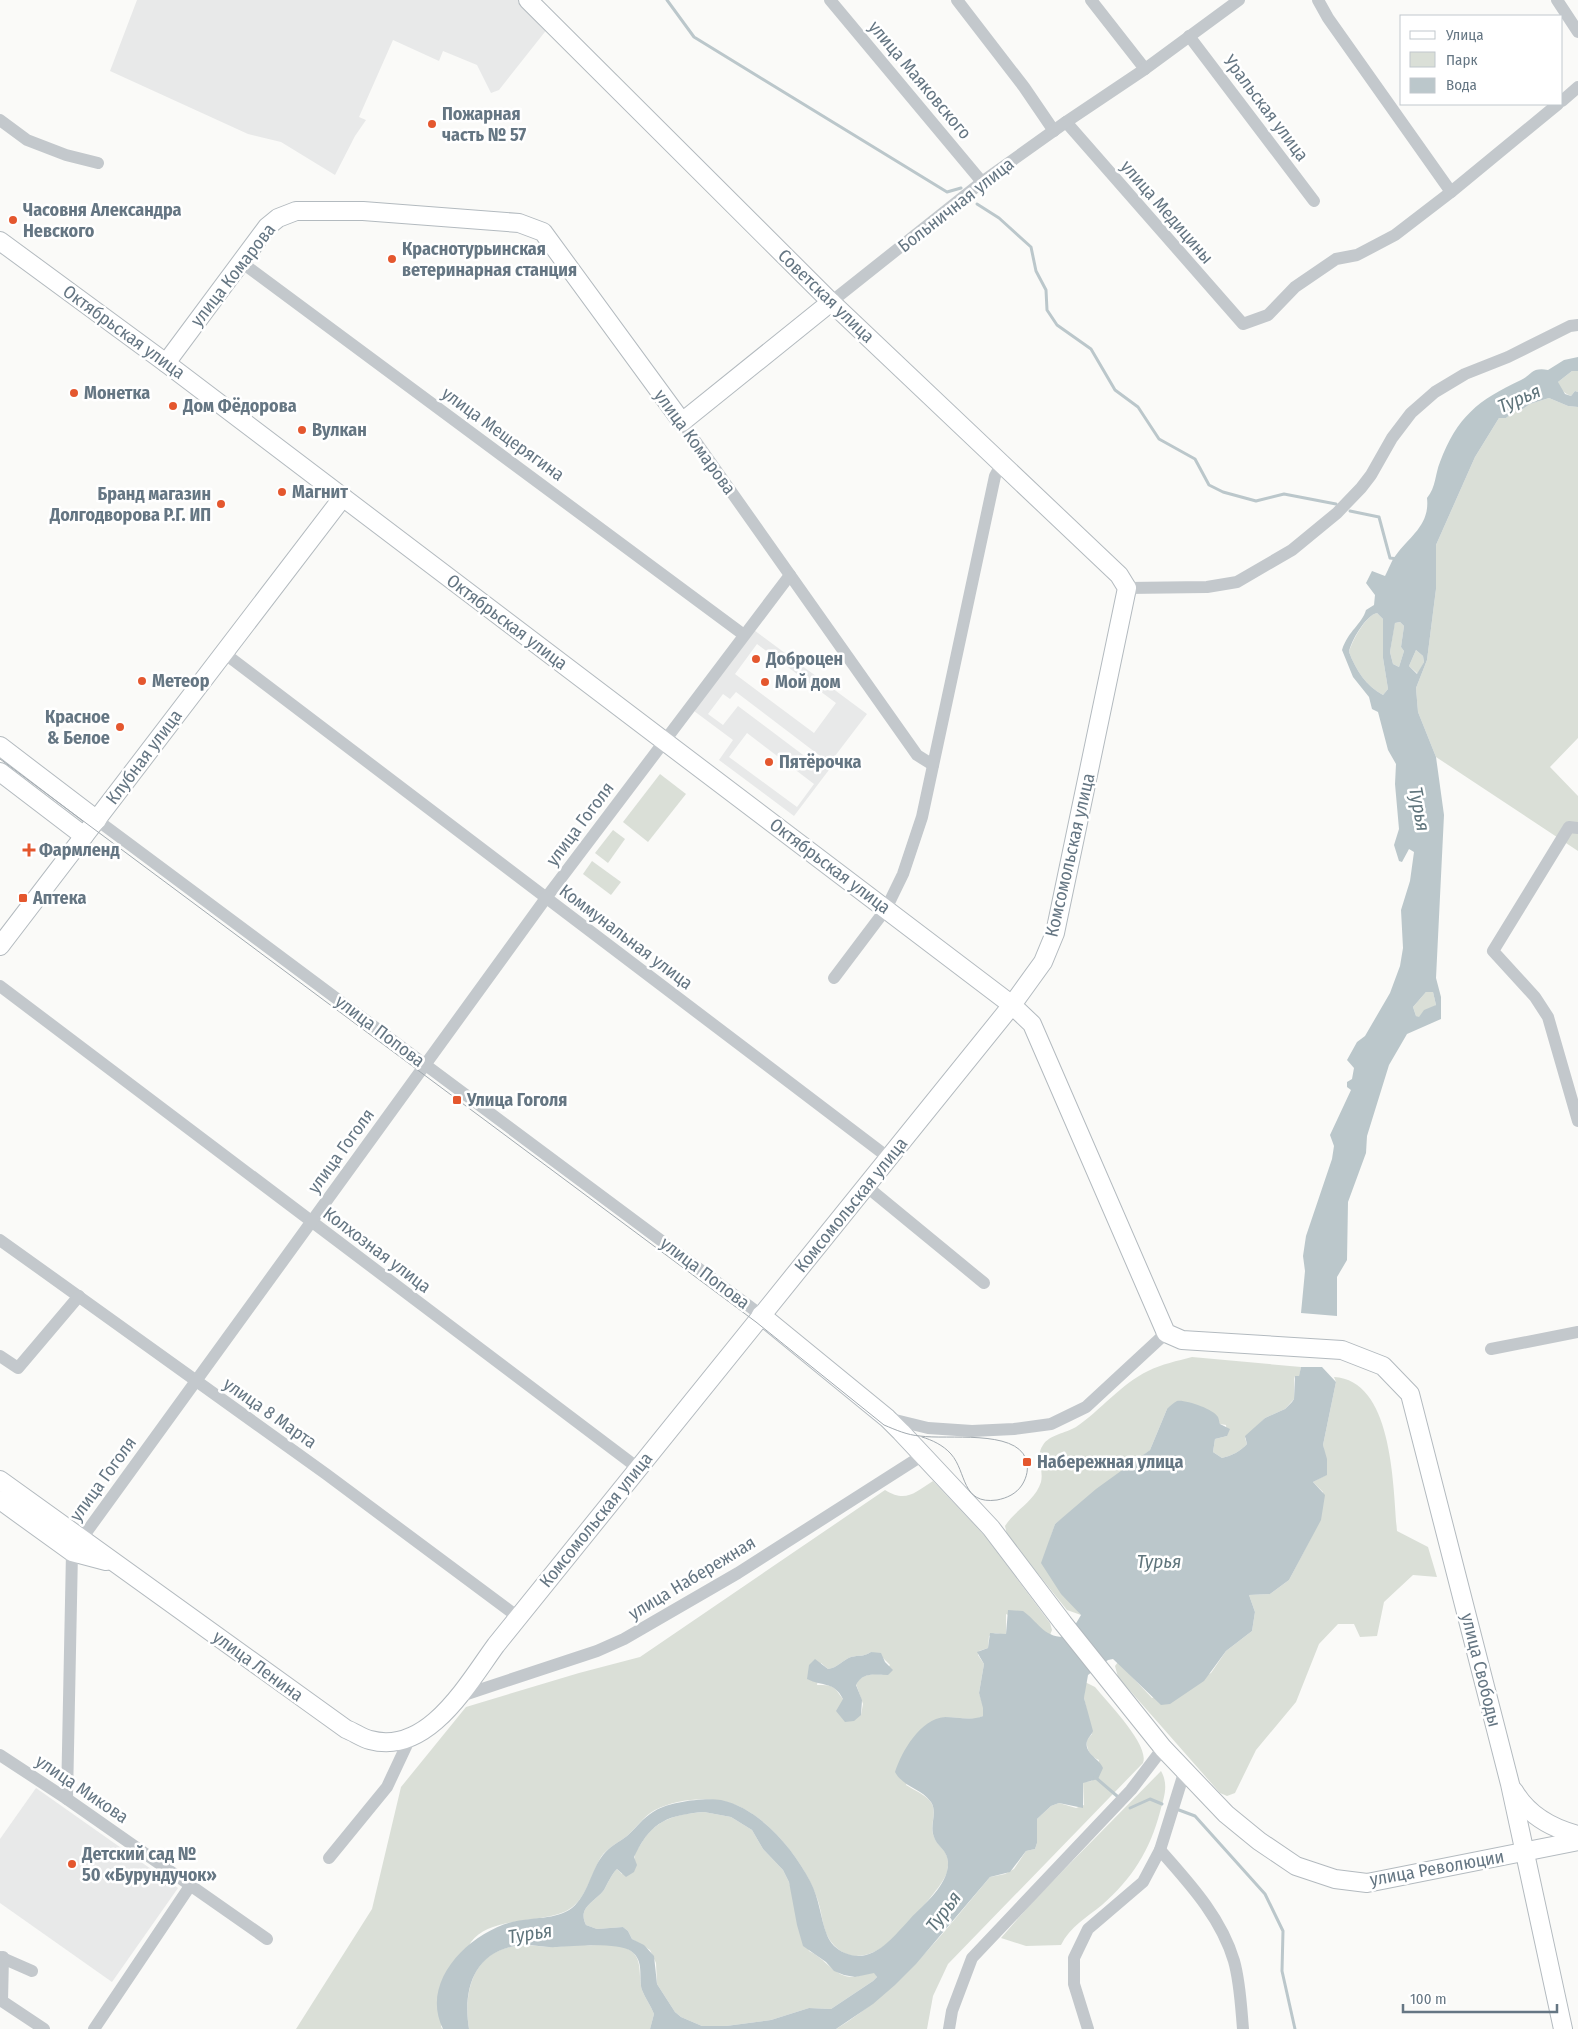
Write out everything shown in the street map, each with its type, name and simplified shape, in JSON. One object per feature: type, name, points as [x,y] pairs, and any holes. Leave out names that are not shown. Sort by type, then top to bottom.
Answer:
[{"type":"main road","name":"Советская улица","points":[[528,0],[832,302],[1000,465],[1119,575],[1127,588]]},
{"type":"main road","name":"улица Комарова","points":[[166,363],[267,227],[278,218],[296,211],[372,212],[519,224],[543,232],[682,422]]},
{"type":"main road","name":"Октябрьская улица","points":[[0,241],[166,363],[1012,1005],[1032,1024],[1166,1332]]},
{"type":"main road","name":"Больничная улица","points":[[682,422],[832,302]]},
{"type":"main road","name":"Клубная улица","points":[[0,946],[343,497]]},
{"type":"main road","name":"Комсомольская улица","points":[[410,1738],[429,1727],[461,1692],[518,1617],[1012,1005],[1043,962],[1054,933],[1127,588]]},
{"type":"main road","name":"улица Попова","points":[[0,746],[96,820]]},
{"type":"main road","points":[[0,772],[84,836]]},
{"type":"main road","name":"улица Революции","points":[[761,1315],[887,1418],[923,1455],[991,1528],[1063,1623],[1184,1773],[1258,1841],[1296,1866],[1335,1879],[1367,1883],[1578,1841]]},
{"type":"main road","name":"улица Свободы","points":[[1166,1332],[1182,1340],[1342,1350],[1383,1366],[1410,1394],[1510,1784],[1563,2029]]},
{"type":"main road","name":"улица Ленина","points":[[0,1480],[76,1545]]},
{"type":"main road","name":"улица Ленина","points":[[0,1500],[76,1545],[116,1564],[346,1729],[371,1740],[394,1742],[410,1738]]},
{"type":"main road","points":[[1510,1784],[1521,1803],[1540,1819],[1562,1831],[1578,1834]]},
{"type":"street","name":"улица Маяковского","points":[[830,0],[982,182]]},
{"type":"street","points":[[957,0],[1024,87],[1054,131]]},
{"type":"street","points":[[1091,0],[1145,69]]},
{"type":"street","name":"Больничная улица","points":[[832,302],[982,182],[1145,69],[1239,0]]},
{"type":"street","points":[[1318,0],[1328,18],[1451,192],[1557,105]]},
{"type":"street","points":[[1557,0],[1578,32]]},
{"type":"street","name":"Уральская улица","points":[[1189,36],[1314,201]]},
{"type":"street","points":[[1563,100],[1578,87]]},
{"type":"street","points":[[0,120],[27,140],[66,155],[98,163]]},
{"type":"street","name":"улица Медицины","points":[[1066,122],[1243,324],[1268,315],[1295,288],[1336,259],[1357,254],[1395,235],[1451,192]]},
{"type":"street","name":"улица Мещерягина","points":[[241,262],[744,635]]},
{"type":"street","points":[[1127,588],[1207,587],[1237,582],[1253,573],[1292,550],[1337,513],[1372,475],[1392,438],[1411,413],[1435,392],[1466,374],[1508,357],[1570,326],[1578,325]]},
{"type":"street","name":"улица Комарова","points":[[682,422],[917,755],[933,765]]},
{"type":"street","points":[[834,978],[886,909],[903,874],[922,817],[995,476],[1000,465]]},
{"type":"street","name":"улица Гоголя","points":[[76,1545],[546,898],[790,575]]},
{"type":"street","name":"Коммунальная улица","points":[[224,653],[889,1158]]},
{"type":"street","name":"улица Попова","points":[[96,820],[761,1315]]},
{"type":"street","points":[[1578,828],[1568,827],[1493,951],[1535,997],[1548,1017],[1576,1103],[1578,1121]]},
{"type":"street","name":"Колхозная улица","points":[[0,986],[638,1468]]},
{"type":"street","points":[[866,1186],[984,1283]]},
{"type":"street","name":"улица 8 Марта","points":[[0,1240],[195,1382],[326,1474],[518,1617]]},
{"type":"street","points":[[0,1356],[18,1368],[79,1296]]},
{"type":"street","points":[[887,1418],[928,1428],[972,1431],[1014,1429],[1050,1424],[1086,1407],[1166,1332]]},
{"type":"street","points":[[1492,1349],[1578,1332]]},
{"type":"street","name":"улица Набережная","points":[[461,1692],[467,1694],[597,1651],[624,1639],[738,1573],[923,1455]]},
{"type":"street","points":[[67,1799],[76,1545]]},
{"type":"street","points":[[329,1858],[386,1787],[410,1738]]},
{"type":"street","points":[[949,2029],[952,2011],[972,1958],[1131,1790],[1163,1748]]},
{"type":"street","name":"улица Микова","points":[[0,1755],[67,1799],[267,1939]]},
{"type":"street","points":[[1088,2029],[1074,1984],[1074,1958],[1088,1929],[1143,1882],[1160,1850],[1184,1773]]},
{"type":"street","points":[[1160,1850],[1191,1884],[1223,1933],[1234,1961],[1241,1998],[1243,2029]]},
{"type":"street","points":[[94,2029],[190,1886]]},
{"type":"street","points":[[32,1971],[2,1957],[2,2001],[44,2029]]},
{"type":"shaded area","points":[[137,0],[520,0],[548,28],[499,90],[491,93],[477,65],[443,51],[439,61],[393,40],[359,117],[366,120],[355,136],[335,175],[281,142],[248,134],[110,71]]},
{"type":"shaded area","points":[[754,630],[867,714],[835,756],[838,758],[794,816],[719,760],[733,740],[694,711]],"holes":[[[757,644],[836,703],[814,733],[735,674]],[[736,692],[828,762],[823,770],[738,706],[723,725],[708,714],[723,694],[730,699]],[[747,733],[814,784],[797,807],[729,757]]]},
{"type":"shaded area","name":"Детский сад № 50 «Бурундучок»","points":[[36,1788],[178,1888],[112,1982],[0,1903],[0,1839]]},
{"type":"green space","points":[[1572,371],[1578,371],[1578,392],[1575,391],[1571,396],[1562,390],[1558,382]]},
{"type":"green space","points":[[1549,398],[1568,406],[1578,407],[1578,738],[1550,767],[1578,796],[1578,851],[1436,757],[1418,712],[1416,688],[1427,660],[1436,589],[1436,545],[1475,457],[1499,418],[1506,418],[1516,410],[1520,411],[1530,404]]},
{"type":"green space","points":[[1377,613],[1383,619],[1383,658],[1388,689],[1383,695],[1362,677],[1349,652],[1356,635],[1364,623],[1368,618]]},
{"type":"green space","points":[[1400,622],[1404,626],[1401,647],[1404,651],[1399,667],[1393,664],[1390,652],[1395,623]]},
{"type":"green space","points":[[1416,650],[1423,656],[1424,662],[1418,674],[1409,666]]},
{"type":"green space","points":[[660,774],[686,794],[648,842],[623,822]]},
{"type":"green space","points":[[613,830],[625,839],[608,863],[595,853]]},
{"type":"green space","points":[[592,861],[621,882],[611,895],[583,874]]},
{"type":"green space","points":[[1426,992],[1433,992],[1436,1005],[1419,1018],[1416,1016],[1413,1007]]},
{"type":"green space","points":[[1192,1357],[1301,1367],[1299,1377],[1295,1376],[1294,1379],[1294,1399],[1285,1409],[1265,1418],[1245,1438],[1247,1444],[1242,1449],[1222,1458],[1213,1452],[1215,1439],[1227,1436],[1226,1425],[1220,1424],[1218,1420],[1167,1409],[1150,1450],[1055,1524],[1049,1542],[1058,1588],[1081,1615],[1067,1610],[1007,1535],[1005,1526],[1038,1489],[1042,1477],[1041,1449],[1053,1436],[1076,1427],[1138,1376],[1159,1366]]},
{"type":"green space","points":[[1334,1377],[1354,1383],[1369,1396],[1379,1416],[1386,1439],[1394,1490],[1397,1531],[1428,1547],[1437,1577],[1413,1575],[1384,1602],[1377,1636],[1360,1637],[1354,1624],[1338,1624],[1319,1644],[1296,1702],[1256,1750],[1235,1793],[1227,1796],[1220,1793],[1118,1677],[1115,1666],[1118,1662],[1152,1698],[1211,1673],[1226,1651],[1252,1631],[1255,1612],[1249,1595],[1270,1594],[1289,1580],[1311,1538],[1323,1492],[1313,1482],[1326,1475],[1327,1472],[1323,1445],[1336,1382]]},
{"type":"green space","points":[[933,1481],[985,1536],[1050,1623],[1052,1630],[1050,1635],[1006,1614],[1006,1635],[995,1633],[989,1636],[988,1648],[979,1651],[978,1655],[984,1664],[979,1693],[984,1708],[983,1716],[976,1719],[944,1717],[906,1785],[930,1801],[934,1813],[933,1834],[948,1858],[948,1864],[947,1872],[938,1888],[890,1941],[878,1950],[863,1955],[852,1956],[841,1951],[829,1939],[823,1924],[817,1898],[804,1870],[794,1855],[771,1829],[744,1809],[730,1803],[702,1799],[682,1801],[663,1806],[651,1812],[627,1836],[606,1851],[601,1857],[585,1892],[571,1908],[549,1917],[506,1923],[480,1933],[471,1942],[469,1947],[441,2027],[443,2029],[296,2029],[372,1909],[401,1787],[466,1707],[640,1657],[885,1490],[899,1496],[910,1495]],"holes":[[[871,1652],[882,1657],[890,1665],[882,1675],[867,1675],[856,1684],[863,1704],[861,1715],[833,1687],[817,1685],[821,1663],[828,1669],[851,1657]]]},
{"type":"green space","points":[[1085,1682],[1095,1687],[1134,1735],[1143,1755],[1143,1763],[948,1964],[933,1996],[927,2029],[836,2029],[859,2014],[900,1979],[937,1940],[990,1877],[1005,1874],[1014,1869],[1026,1851],[1035,1849],[1037,1843],[1037,1819],[1051,1806],[1059,1803],[1076,1808],[1084,1805],[1083,1782],[1092,1781],[1099,1760],[1089,1752],[1087,1746],[1087,1740],[1092,1734],[1084,1698]]},
{"type":"green space","points":[[1161,1771],[1165,1781],[1165,1791],[1151,1839],[1131,1874],[1113,1895],[1074,1928],[1061,1945],[1026,1946],[1001,1938],[1036,1898]]},
{"type":"green space","points":[[704,1812],[731,1817],[752,1830],[763,1849],[783,1870],[789,1882],[809,1951],[841,1974],[854,1977],[875,1973],[877,1977],[831,2009],[809,2008],[771,2020],[726,2026],[702,2026],[681,2017],[675,2012],[657,1984],[656,1963],[650,1950],[632,1939],[628,1931],[623,1927],[597,1929],[586,1925],[584,1914],[585,1909],[604,1890],[617,1869],[622,1874],[635,1861],[637,1850],[660,1823],[676,1816]]},
{"type":"green space","points":[[578,1944],[616,1945],[634,1953],[639,1964],[642,1990],[654,2014],[650,2029],[469,2029],[468,2001],[470,1988],[474,1975],[490,1956],[501,1949],[516,1946],[554,1947]]},
{"type":"water","name":"Турья","points":[[1578,357],[1578,371],[1572,371],[1558,382],[1565,394],[1571,396],[1575,391],[1578,392],[1578,407],[1568,406],[1549,398],[1530,404],[1520,411],[1516,410],[1506,418],[1499,418],[1475,457],[1436,545],[1436,589],[1427,660],[1416,688],[1418,712],[1436,757],[1444,815],[1436,978],[1441,997],[1441,1019],[1407,1034],[1389,1065],[1367,1136],[1366,1153],[1348,1202],[1347,1260],[1337,1277],[1337,1316],[1301,1313],[1305,1271],[1303,1256],[1306,1236],[1332,1159],[1334,1146],[1330,1135],[1351,1090],[1347,1087],[1347,1082],[1352,1079],[1354,1068],[1347,1060],[1357,1042],[1365,1036],[1390,993],[1400,966],[1403,948],[1401,910],[1410,881],[1414,852],[1409,849],[1402,862],[1399,861],[1394,845],[1399,829],[1395,784],[1396,764],[1388,750],[1378,712],[1372,709],[1369,697],[1353,677],[1342,650],[1366,610],[1374,605],[1375,595],[1366,583],[1372,571],[1385,576],[1394,557],[1422,523],[1427,507],[1427,498],[1434,485],[1440,462],[1454,433],[1462,422],[1481,403],[1506,387],[1535,371],[1548,370],[1564,360]],"holes":[[[1377,613],[1383,619],[1383,658],[1388,689],[1383,695],[1362,677],[1349,652],[1360,629],[1368,618]],[[1400,622],[1404,626],[1401,647],[1404,651],[1399,667],[1393,664],[1390,652],[1395,623]],[[1416,650],[1423,656],[1424,662],[1417,674],[1409,666]],[[1426,992],[1433,992],[1436,1005],[1424,1010],[1419,1017],[1416,1016],[1413,1007]]]},
{"type":"water","name":"Турья","points":[[1301,1367],[1322,1367],[1336,1382],[1323,1445],[1327,1459],[1327,1475],[1313,1482],[1325,1495],[1321,1520],[1289,1580],[1270,1594],[1249,1595],[1255,1612],[1252,1631],[1226,1651],[1204,1681],[1170,1704],[1161,1705],[1113,1659],[1108,1660],[1088,1675],[1084,1698],[1093,1731],[1087,1745],[1090,1753],[1103,1768],[1098,1779],[1083,1783],[1083,1808],[1059,1803],[1051,1806],[1037,1819],[1037,1843],[1035,1849],[1026,1851],[1010,1872],[990,1877],[916,1964],[873,2004],[836,2029],[650,2029],[654,2014],[642,1990],[640,1964],[631,1951],[616,1946],[551,1947],[520,1945],[500,1950],[480,1966],[470,1989],[467,2015],[469,2029],[443,2029],[437,2011],[438,1994],[443,1977],[465,1948],[496,1928],[512,1922],[543,1918],[566,1912],[582,1896],[599,1861],[608,1850],[659,1808],[686,1801],[721,1800],[749,1811],[773,1831],[803,1868],[816,1895],[827,1935],[834,1946],[842,1952],[855,1956],[865,1955],[882,1947],[935,1894],[944,1878],[948,1862],[946,1854],[936,1841],[933,1833],[934,1810],[931,1802],[927,1797],[898,1777],[895,1772],[907,1746],[920,1730],[936,1719],[983,1716],[979,1693],[984,1664],[977,1652],[988,1648],[990,1633],[1006,1634],[1008,1610],[1023,1611],[1046,1631],[1063,1637],[1075,1625],[1081,1615],[1061,1594],[1041,1563],[1055,1524],[1096,1489],[1150,1450],[1167,1409],[1177,1401],[1199,1405],[1211,1411],[1218,1417],[1220,1424],[1230,1429],[1227,1436],[1215,1439],[1213,1452],[1222,1458],[1242,1449],[1247,1444],[1245,1436],[1265,1418],[1285,1409],[1292,1402],[1294,1399],[1295,1376],[1299,1376]],"holes":[[[704,1812],[731,1817],[752,1830],[763,1849],[783,1870],[789,1882],[803,1946],[826,1962],[834,1971],[855,1977],[874,1973],[877,1977],[873,1981],[831,2009],[809,2008],[771,2020],[726,2026],[702,2026],[681,2017],[675,2012],[657,1984],[654,1956],[644,1945],[632,1939],[628,1931],[623,1927],[597,1929],[586,1925],[584,1919],[585,1909],[604,1890],[617,1869],[626,1877],[634,1872],[637,1865],[634,1857],[642,1842],[655,1827],[671,1818],[692,1813]]]},
{"type":"water","points":[[871,1652],[881,1653],[885,1662],[893,1670],[888,1675],[870,1675],[859,1681],[856,1685],[862,1700],[861,1715],[854,1721],[845,1722],[836,1711],[843,1699],[840,1693],[828,1685],[807,1679],[809,1665],[815,1659],[828,1669],[837,1666],[851,1657]]},
{"type":"waterway","points":[[667,0],[694,37],[947,192],[961,188]]},
{"type":"waterway","points":[[977,204],[999,218],[1031,247],[1036,271],[1046,290],[1047,310],[1057,325],[1091,349],[1115,390],[1138,407],[1159,439],[1195,459],[1209,485],[1223,492],[1256,501],[1284,494],[1336,504]]},
{"type":"waterway","points":[[1350,511],[1379,517],[1390,558],[1398,559]]},
{"type":"waterway","points":[[1095,1777],[1117,1796]]},
{"type":"waterway","points":[[1130,1808],[1150,1799],[1162,1804]]},
{"type":"waterway","points":[[1179,1810],[1195,1816],[1265,1894],[1283,1931],[1282,1971],[1295,2029]]},
{"type":"tram line","points":[[0,759],[756,1322],[884,1425],[915,1435],[979,1438],[1009,1443],[1019,1450],[1026,1459],[1025,1479],[1017,1491],[1004,1498],[985,1500],[977,1497],[966,1486],[956,1461],[951,1454],[937,1443],[922,1437]]},
{"type":"place","name":"Пожарная часть № 57","points":[[432,124]]},
{"type":"place","name":"Часовня Александра Невского","points":[[13,220]]},
{"type":"place","name":"Краснотурьинская ветеринарная станция","points":[[392,259]]},
{"type":"place","name":"Монетка","points":[[74,393]]},
{"type":"place","name":"Дом Фёдорова","points":[[173,406]]},
{"type":"place","name":"Вулкан","points":[[302,430]]},
{"type":"place","name":"Магнит","points":[[282,492]]},
{"type":"place","name":"Бранд магазин Долгодворова Р.Г. ИП","points":[[221,504]]},
{"type":"place","name":"Доброцен","points":[[756,659]]},
{"type":"place","name":"Метеор","points":[[142,681]]},
{"type":"place","name":"Мой дом","points":[[765,682]]},
{"type":"place","name":"Красное & Белое","points":[[120,727]]},
{"type":"place","name":"Пятёрочка","points":[[769,762]]},
{"type":"place","name":"Фармленд","points":[[29,850]]},
{"type":"place","name":"Аптека","points":[[23,898]]},
{"type":"place","name":"Улица Гоголя","points":[[457,1100]]},
{"type":"place","name":"Набережная улица","points":[[1027,1462]]},
{"type":"place","name":"Детский сад № 50 «Бурундучок»","points":[[72,1864]]}]
